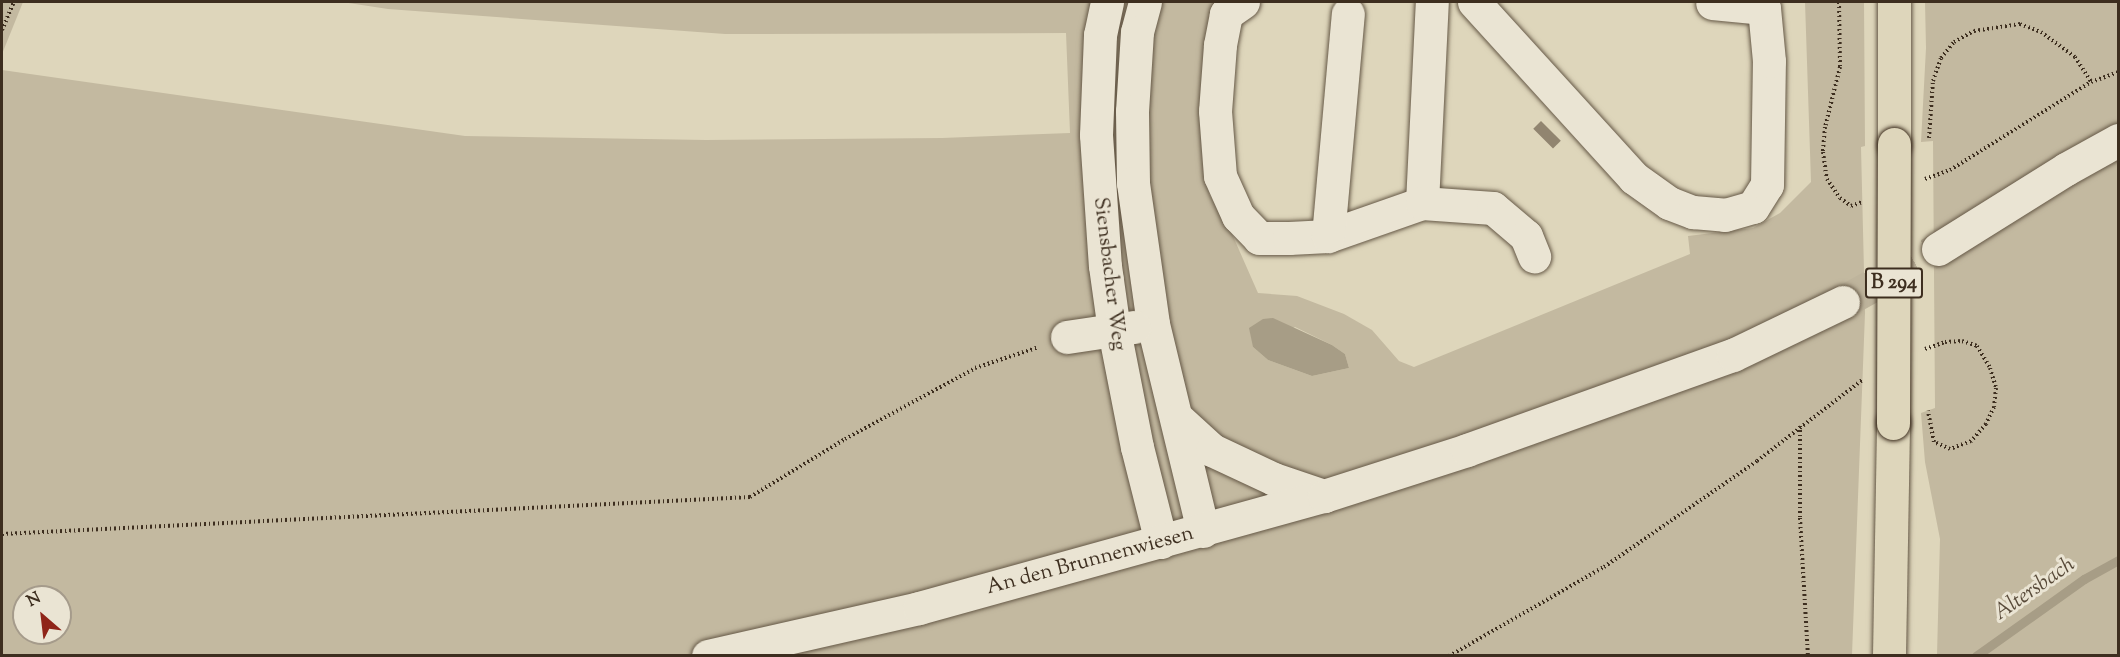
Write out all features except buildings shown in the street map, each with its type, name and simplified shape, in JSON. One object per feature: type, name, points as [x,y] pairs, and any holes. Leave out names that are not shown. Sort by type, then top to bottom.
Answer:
[{"type":"highway","name":"B 294","points":[[1889,656],[1893,423],[1894,2]]},
{"type":"street","name":"Siensbacher Weg","points":[[1107,2],[1100,35],[1096,135],[1105,266],[1114,330],[1137,447],[1161,542]]},
{"type":"street","name":"Siensbacher Weg","points":[[1145,2],[1137,32],[1132,111],[1133,183],[1153,324],[1178,419],[1203,531]]},
{"type":"street","points":[[1243,2],[1226,14],[1220,45],[1215,111],[1220,176],[1238,216],[1259,237],[1328,236],[1422,203],[1493,208],[1526,236],[1534,256]]},
{"type":"street","points":[[1422,203],[1432,2]]},
{"type":"street","points":[[1474,2],[1634,178],[1669,203],[1693,212],[1725,214],[1753,207],[1767,185],[1769,61],[1764,8],[1712,3]]},
{"type":"street","points":[[1328,236],[1348,14]]},
{"type":"street","points":[[1938,249],[2066,169],[2118,140]]},
{"type":"street","name":"An den Brunnenwiesen","points":[[708,656],[919,608],[1324,496],[1467,450],[1733,355],[1843,302]]},
{"type":"street","points":[[1067,337],[1153,324]]},
{"type":"street","points":[[1178,419],[1212,450],[1274,479],[1324,496]]},
{"type":"path","points":[[2,30],[14,2]]},
{"type":"path","points":[[1928,142],[1933,81],[1941,58],[1954,42],[1974,31],[2020,24],[2041,32],[2075,57],[2091,82],[2118,72]]},
{"type":"path","points":[[2,534],[750,497],[845,440],[975,368],[1067,337]]},
{"type":"path","points":[[1916,353],[1945,342],[1962,341],[1977,346],[1990,368],[1996,388],[1994,406],[1986,424],[1971,441],[1950,449],[1934,442],[1928,411]]},
{"type":"path","points":[[1449,656],[1604,567],[1757,461],[1800,425],[1870,374]]},
{"type":"path","points":[[1800,425],[1800,518],[1808,656]]},
{"type":"shaded area","points":[[2,2],[23,2],[2,54]]},
{"type":"shaded area","points":[[342,2],[1221,2],[1199,115],[1209,194],[1232,234],[1258,293],[1297,296],[1344,314],[1372,330],[1399,361],[1414,367],[1690,254],[1688,236],[1753,228],[1780,213],[1811,182],[1805,2],[1864,2],[1865,146],[1861,147],[1865,313],[1852,655],[2,656],[2,70],[465,136],[706,140],[942,138],[1070,133],[1066,33],[725,34],[388,9]],"holes":[[[1295,327],[1345,354],[1349,368],[1312,376],[1268,360],[1253,347]]]},
{"type":"shaded area","points":[[1925,2],[2118,2],[2118,655],[1937,655],[1940,539],[1925,462],[1921,413],[1935,408],[1933,141],[1921,142],[1926,48]]},
{"type":"shaded area","points":[[1273,318],[1332,345],[1345,354],[1349,368],[1312,376],[1268,360],[1253,347],[1249,328],[1263,319]]},
{"type":"waterway","name":"Altersbach","points":[[1976,656],[2084,579],[2118,560]]},
{"type":"tunnel","points":[[1843,302],[1938,249]]}]
